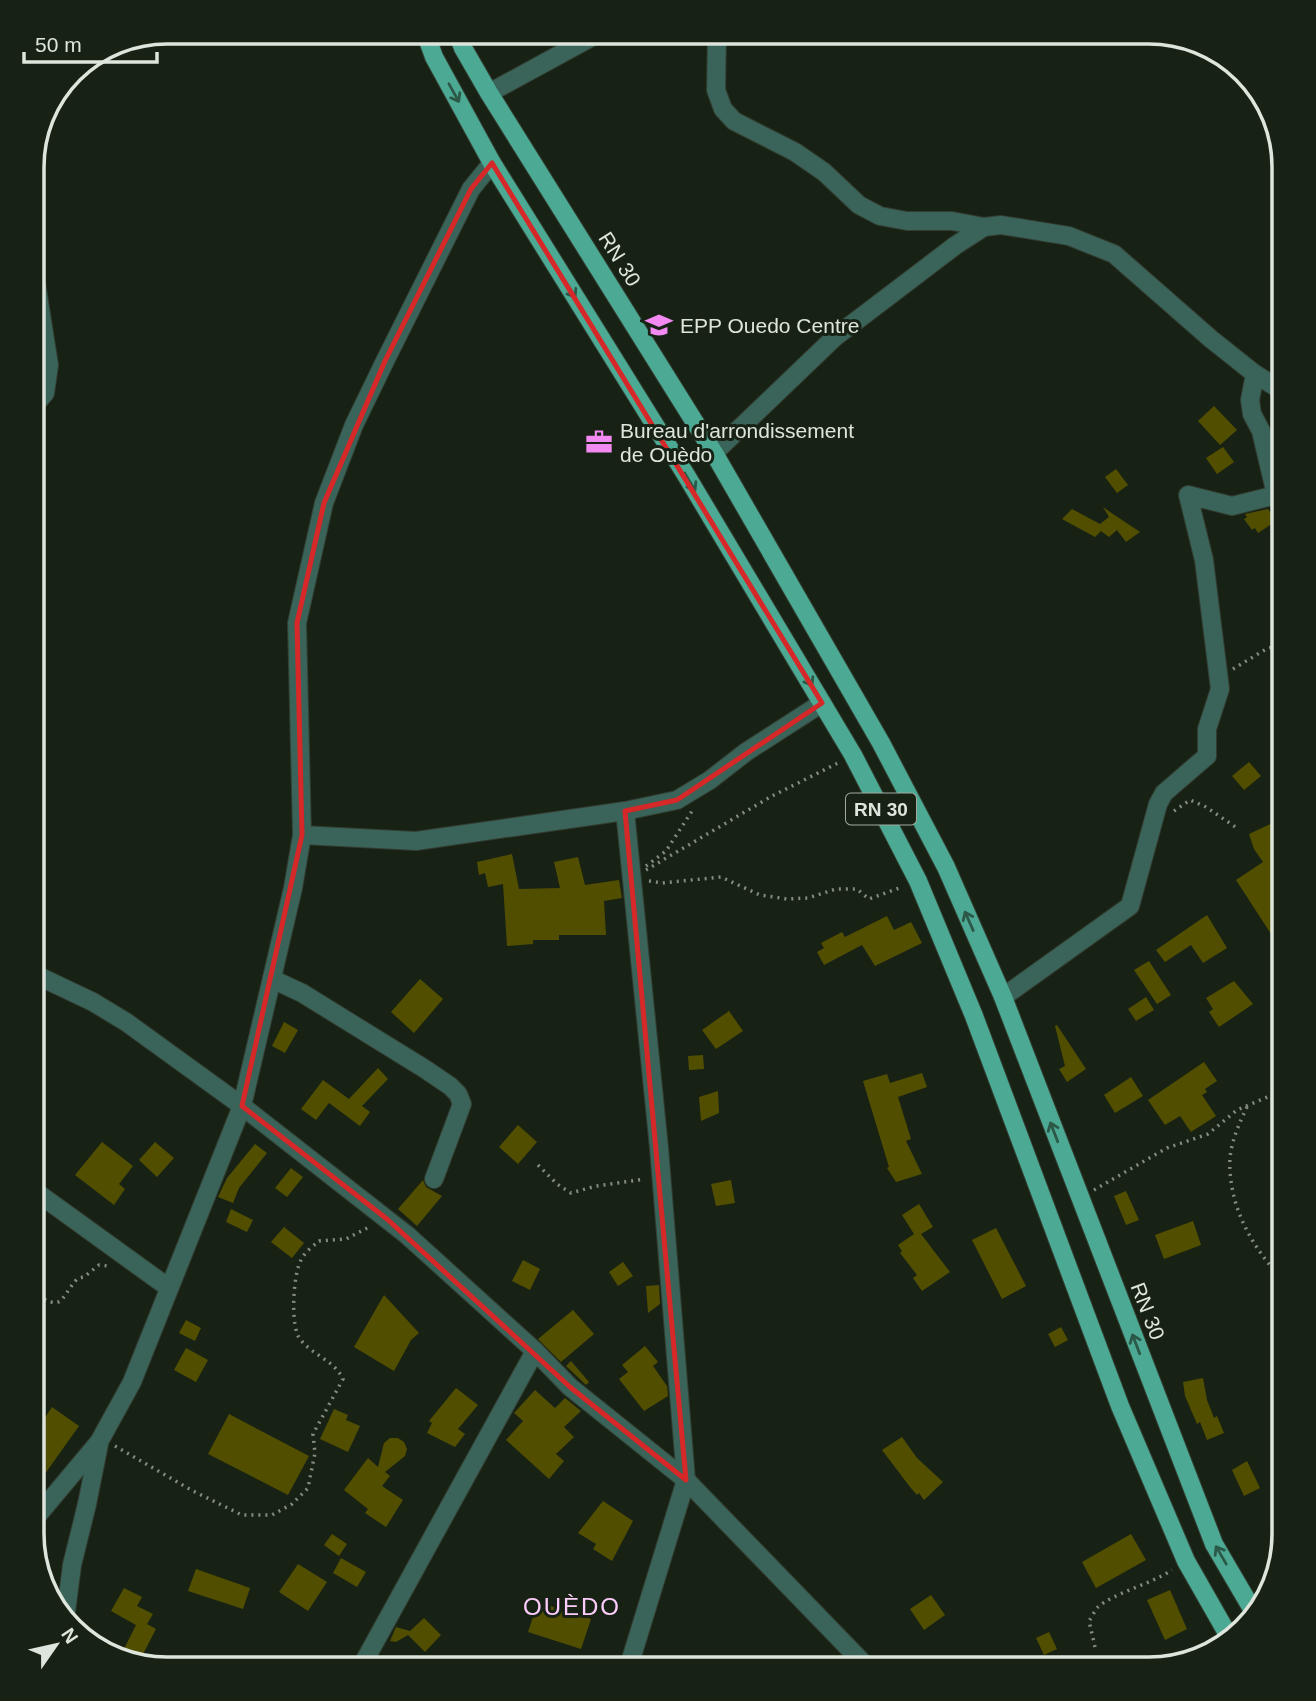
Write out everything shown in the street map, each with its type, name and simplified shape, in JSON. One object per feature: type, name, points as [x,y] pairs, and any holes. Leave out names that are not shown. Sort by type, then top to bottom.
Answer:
[{"type":"main road","name":"RN 30","points":[[429,44],[433,57],[492,163],[686,475],[853,755],[918,881],[974,1016],[1120,1406],[1186,1561],[1226,1631]]},
{"type":"main road","name":"RN 30","points":[[462,44],[489,93],[714,453],[887,756],[946,867],[1003,997],[1214,1544],[1250,1605]]},
{"type":"street","points":[[489,93],[579,44]]},
{"type":"street","points":[[717,44],[718,101],[734,121],[795,152],[824,172],[859,205],[880,216],[906,221],[951,221],[984,228],[1002,225],[1069,236],[1114,254],[1211,339],[1272,385]]},
{"type":"street","points":[[44,1508],[100,1440],[132,1382],[242,1106],[293,888],[302,835],[297,623],[324,503],[354,425],[391,348],[471,189],[492,163]]},
{"type":"street","points":[[714,453],[835,337],[956,245],[984,228]]},
{"type":"street","points":[[44,333],[49,365],[44,395]]},
{"type":"street","points":[[1255,374],[1250,400],[1252,414],[1261,431],[1272,471]]},
{"type":"street","points":[[1003,997],[1130,906],[1158,804],[1164,793],[1207,756],[1208,729],[1220,689],[1205,560],[1188,495],[1232,506],[1272,501]]},
{"type":"street","points":[[302,835],[416,841],[625,811],[677,800],[822,703]]},
{"type":"street","points":[[625,811],[661,1177],[686,1480],[632,1657]]},
{"type":"street","points":[[44,979],[104,1009],[242,1106],[387,1219],[535,1351],[570,1387],[686,1480],[856,1657]]},
{"type":"street","points":[[272,979],[302,993],[425,1069],[458,1094],[462,1104],[434,1179]]},
{"type":"street","points":[[44,1198],[169,1288]]},
{"type":"street","points":[[367,1657],[535,1351]]},
{"type":"street","points":[[67,1606],[72,1565],[100,1440]]},
{"type":"path","points":[[1219,677],[1272,647]]},
{"type":"path","points":[[632,878],[772,796],[853,755]]},
{"type":"path","points":[[1152,826],[1190,800],[1206,807],[1237,828]]},
{"type":"path","points":[[632,878],[666,851],[699,801]]},
{"type":"path","points":[[632,878],[662,883],[721,877],[760,895],[787,899],[808,898],[836,889],[857,889],[869,899],[918,881]]},
{"type":"path","points":[[1080,1198],[1167,1148],[1208,1134],[1237,1110],[1272,1095]]},
{"type":"path","points":[[1247,1105],[1235,1135],[1229,1169],[1238,1214],[1272,1268]]},
{"type":"path","points":[[538,1166],[571,1193],[596,1186],[661,1177]]},
{"type":"path","points":[[100,1440],[242,1515],[272,1515],[292,1504],[308,1488],[315,1452],[313,1434],[343,1379],[339,1370],[297,1337],[293,1316],[300,1261],[320,1241],[346,1239],[387,1219]]},
{"type":"path","points":[[44,1300],[56,1303],[65,1298],[78,1278],[84,1277],[99,1265],[116,1267],[130,1260]]},
{"type":"path","points":[[1095,1647],[1089,1621],[1098,1607],[1156,1581],[1186,1561]]},
{"type":"highlighted area","points":[[492,163],[822,703],[677,800],[625,811],[686,1480],[570,1387],[387,1219],[242,1106],[302,835],[297,623],[324,503],[385,361],[471,189]]},
{"type":"building","points":[[1214,406],[1237,430],[1220,445],[1198,421]]},
{"type":"building","points":[[1223,447],[1234,462],[1217,474],[1206,458]]},
{"type":"building","points":[[1116,469],[1128,485],[1117,493],[1105,477]]},
{"type":"building","points":[[1103,507],[1140,532],[1126,542],[1117,530],[1109,537],[1101,531],[1095,537],[1062,519],[1072,509],[1100,524],[1109,517]]},
{"type":"building","points":[[1268,509],[1272,515],[1272,524],[1258,533],[1255,528],[1252,530],[1244,519],[1247,517],[1245,514]]},
{"type":"building","points":[[1249,762],[1261,776],[1244,790],[1232,776]]},
{"type":"building","points":[[1272,823],[1271,934],[1236,880],[1263,862],[1254,849],[1249,834]]},
{"type":"building","points":[[512,854],[519,889],[560,888],[554,862],[578,857],[585,885],[619,880],[622,898],[604,901],[606,935],[559,935],[559,940],[533,940],[533,944],[507,946],[503,884],[488,887],[485,873],[479,875],[477,862]]},
{"type":"building","points":[[1207,915],[1227,948],[1203,963],[1191,945],[1165,962],[1156,950]]},
{"type":"building","points":[[887,916],[894,930],[911,922],[922,943],[875,966],[862,945],[824,965],[817,952],[824,948],[821,943],[842,932],[845,937]]},
{"type":"building","points":[[1149,961],[1171,995],[1157,1004],[1134,970]]},
{"type":"building","points":[[420,979],[443,999],[414,1033],[391,1012]]},
{"type":"building","points":[[1234,981],[1253,1004],[1219,1027],[1209,1012],[1213,1009],[1206,998]]},
{"type":"building","points":[[1146,997],[1154,1010],[1136,1021],[1128,1009]]},
{"type":"building","points":[[729,1011],[743,1031],[716,1049],[702,1030]]},
{"type":"building","points":[[284,1022],[298,1030],[285,1053],[272,1046]]},
{"type":"building","points":[[1057,1025],[1086,1069],[1067,1082],[1059,1069],[1065,1066],[1055,1026]]},
{"type":"building","points":[[703,1055],[704,1069],[689,1070],[688,1056]]},
{"type":"building","points":[[1204,1062],[1217,1081],[1205,1089],[1207,1092],[1202,1095],[1216,1116],[1191,1132],[1180,1116],[1165,1125],[1148,1100]]},
{"type":"building","points":[[378,1068],[388,1079],[362,1106],[370,1112],[360,1126],[329,1103],[316,1120],[301,1109],[323,1080],[349,1099]]},
{"type":"building","points":[[922,1073],[927,1087],[898,1097],[911,1139],[906,1141],[922,1174],[896,1182],[887,1168],[889,1167],[863,1081],[887,1074],[890,1083]]},
{"type":"building","points":[[1131,1077],[1143,1096],[1115,1113],[1104,1095]]},
{"type":"building","points":[[718,1091],[719,1113],[701,1121],[699,1097]]},
{"type":"building","points":[[518,1125],[537,1142],[518,1164],[499,1147]]},
{"type":"building","points":[[102,1142],[133,1166],[119,1184],[125,1189],[114,1205],[75,1175]]},
{"type":"building","points":[[155,1142],[174,1158],[157,1177],[139,1160]]},
{"type":"building","points":[[255,1144],[267,1153],[239,1188],[233,1203],[218,1197],[227,1178]]},
{"type":"building","points":[[291,1168],[303,1177],[287,1197],[275,1188]]},
{"type":"building","points":[[423,1180],[426,1187],[442,1196],[417,1226],[398,1209]]},
{"type":"building","points":[[731,1180],[735,1203],[716,1206],[711,1184]]},
{"type":"building","points":[[1126,1191],[1139,1220],[1126,1225],[1114,1196]]},
{"type":"building","points":[[919,1204],[933,1227],[921,1234],[950,1272],[922,1291],[913,1278],[917,1275],[900,1253],[902,1251],[898,1245],[914,1234],[902,1215]]},
{"type":"building","points":[[231,1209],[253,1220],[247,1232],[226,1222]]},
{"type":"building","points":[[1193,1221],[1201,1245],[1164,1259],[1155,1235]]},
{"type":"building","points":[[284,1227],[304,1243],[292,1258],[271,1242]]},
{"type":"building","points":[[996,1228],[1026,1286],[1002,1299],[972,1240]]},
{"type":"building","points":[[523,1260],[540,1269],[530,1290],[512,1281]]},
{"type":"building","points":[[623,1262],[633,1276],[618,1286],[609,1272]]},
{"type":"building","points":[[659,1285],[660,1304],[648,1313],[646,1286]]},
{"type":"building","points":[[384,1295],[419,1333],[411,1340],[394,1371],[354,1347]]},
{"type":"building","points":[[573,1310],[594,1334],[561,1362],[538,1339]]},
{"type":"building","points":[[186,1320],[201,1328],[195,1341],[179,1333]]},
{"type":"building","points":[[1061,1327],[1068,1340],[1055,1347],[1048,1334]]},
{"type":"building","points":[[645,1346],[658,1362],[653,1366],[667,1386],[668,1396],[644,1411],[619,1379],[628,1372],[622,1365]]},
{"type":"building","points":[[186,1348],[208,1360],[196,1382],[174,1370]]},
{"type":"building","points":[[571,1361],[589,1382],[586,1385],[566,1366]]},
{"type":"building","points":[[1203,1378],[1207,1400],[1224,1433],[1207,1440],[1185,1396],[1183,1382]]},
{"type":"building","points":[[456,1388],[478,1405],[458,1429],[465,1434],[455,1447],[427,1433],[432,1423],[429,1421]]},
{"type":"building","points":[[535,1390],[555,1408],[565,1398],[581,1411],[564,1427],[574,1437],[556,1454],[564,1461],[549,1479],[506,1440],[523,1421],[514,1413]]},
{"type":"building","points":[[52,1407],[79,1426],[44,1475],[44,1419]]},
{"type":"building","points":[[334,1409],[348,1415],[346,1420],[360,1426],[348,1452],[320,1439]]},
{"type":"building","points":[[229,1414],[309,1456],[288,1495],[208,1454]]},
{"type":"building","points":[[902,1437],[917,1458],[943,1482],[924,1500],[910,1487],[882,1450]]},
{"type":"building","points":[[390,1438],[398,1438],[404,1442],[407,1449],[405,1456],[385,1472],[390,1476],[382,1486],[403,1500],[386,1527],[365,1513],[368,1509],[344,1490],[368,1458],[378,1467],[384,1443]]},
{"type":"building","points":[[1247,1461],[1260,1488],[1244,1496],[1232,1470]]},
{"type":"building","points":[[603,1501],[633,1521],[612,1561],[593,1549],[596,1544],[578,1533]]},
{"type":"building","points":[[332,1534],[347,1544],[339,1556],[324,1545]]},
{"type":"building","points":[[1131,1534],[1146,1560],[1096,1588],[1082,1562]]},
{"type":"building","points":[[341,1558],[366,1572],[357,1587],[333,1573]]},
{"type":"building","points":[[298,1564],[327,1582],[308,1611],[279,1592]]},
{"type":"building","points":[[196,1569],[250,1588],[243,1609],[188,1591]]},
{"type":"building","points":[[124,1588],[142,1597],[137,1606],[153,1614],[147,1624],[156,1629],[143,1655],[124,1649],[136,1625],[111,1611]]},
{"type":"building","points":[[1170,1590],[1187,1629],[1165,1640],[1147,1600]]},
{"type":"building","points":[[931,1595],[945,1615],[924,1630],[910,1609]]},
{"type":"building","points":[[538,1602],[591,1619],[581,1649],[528,1632]]},
{"type":"building","points":[[424,1618],[441,1635],[425,1652],[408,1635],[396,1642],[390,1641],[396,1627],[410,1631]]},
{"type":"building","points":[[1049,1632],[1057,1649],[1044,1655],[1036,1638]]},
{"type":"place","name":"EPP Ouedo Centre","points":[[659,325]]},
{"type":"place","name":"Bureau d'arrondissement de Ouèdo","points":[[599,442]]},
{"type":"district","name":"OUÈDO","points":[[572,1606]]}]
